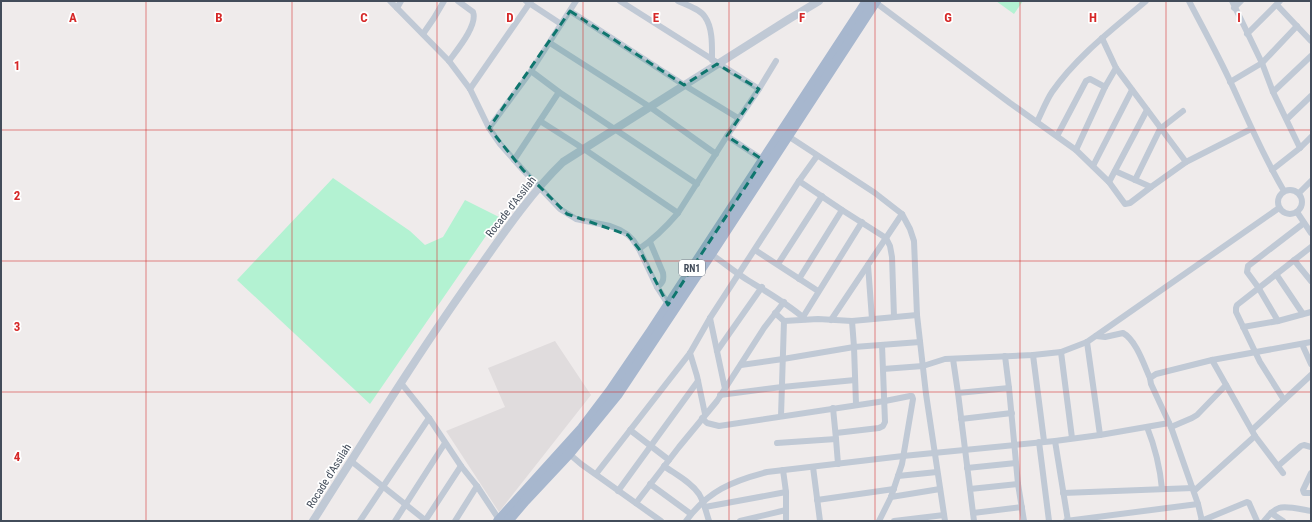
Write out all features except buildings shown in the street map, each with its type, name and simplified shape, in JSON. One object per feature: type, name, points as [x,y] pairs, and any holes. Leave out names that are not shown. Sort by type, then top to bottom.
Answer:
[{"type":"main road","name":"RN1","points":[[670,309],[682,296],[711,254],[788,136],[872,2]]},
{"type":"main road","name":"RN1","points":[[501,521],[567,451],[582,428],[670,309],[763,160],[872,2]]},
{"type":"street","points":[[390,1],[449,61],[470,89],[489,128],[500,144],[567,214],[576,219],[610,226],[628,235],[639,249],[657,287],[670,309]]},
{"type":"street","points":[[397,8],[401,1]]},
{"type":"street","points":[[423,34],[444,1]]},
{"type":"street","points":[[449,61],[470,30],[474,21],[473,12],[458,1]]},
{"type":"street","points":[[489,128],[550,43],[576,1]]},
{"type":"street","points":[[620,1],[714,62],[759,89]]},
{"type":"street","points":[[678,1],[706,17],[712,38],[714,62]]},
{"type":"street","name":"Rocade d'Assilah","points":[[313,521],[401,383],[471,279],[540,187],[563,162],[684,85],[714,62],[819,1]]},
{"type":"street","points":[[1037,122],[1048,100],[1060,82],[1083,56],[1146,1]]},
{"type":"street","points":[[1189,1],[1230,82],[1251,129],[1284,190]]},
{"type":"street","points":[[1232,1],[1300,148]]},
{"type":"street","points":[[1234,8],[1241,1]]},
{"type":"street","points":[[470,89],[529,2],[561,24]]},
{"type":"street","points":[[872,2],[1076,150],[1109,182],[1122,201],[1128,204],[1186,162],[1251,129]]},
{"type":"street","points":[[1247,34],[1279,3],[1311,41]]},
{"type":"street","points":[[570,11],[738,118]]},
{"type":"street","points":[[1230,82],[1262,63],[1297,26]]},
{"type":"street","points":[[1102,38],[1116,68],[1186,162]]},
{"type":"street","points":[[550,43],[650,107],[716,154]]},
{"type":"street","points":[[1273,92],[1311,56]]},
{"type":"street","points":[[639,249],[650,242],[678,213],[776,61]]},
{"type":"street","points":[[1076,150],[1105,87],[1116,68]]},
{"type":"street","points":[[530,71],[697,184]]},
{"type":"street","points":[[1057,136],[1086,81],[1090,79],[1105,87]]},
{"type":"street","points":[[1093,166],[1132,90]]},
{"type":"street","points":[[514,160],[559,92]]},
{"type":"street","points":[[1287,119],[1311,96]]},
{"type":"street","points":[[1109,182],[1147,110]]},
{"type":"street","points":[[1135,180],[1160,129],[1183,111]]},
{"type":"street","points":[[540,121],[584,148],[678,213]]},
{"type":"street","points":[[727,136],[763,160]]},
{"type":"street","points":[[788,136],[875,193],[902,214],[910,229],[914,241],[917,316],[926,394],[944,518],[894,521]]},
{"type":"street","points":[[1272,170],[1300,148],[1311,137]]},
{"type":"street","points":[[596,474],[690,353],[710,318],[799,181],[817,156]]},
{"type":"street","points":[[1115,171],[1151,187]]},
{"type":"street","points":[[799,181],[886,238],[890,246],[892,257],[894,317]]},
{"type":"street","points":[[1299,193],[1311,181]]},
{"type":"street","points":[[1284,190],[1292,190],[1299,193],[1302,203],[1299,210],[1297,212],[1285,214],[1277,204],[1278,196],[1284,190]]},
{"type":"street","points":[[778,264],[822,196]]},
{"type":"street","points":[[883,369],[923,366],[937,361],[953,359],[1061,352],[1087,342],[1279,208]]},
{"type":"street","points":[[799,279],[842,210]]},
{"type":"street","points":[[1297,212],[1311,233]]},
{"type":"street","points":[[831,320],[902,214]]},
{"type":"street","points":[[804,318],[818,291],[862,222]]},
{"type":"street","points":[[1278,321],[1258,287],[1247,272],[1248,266],[1304,223]]},
{"type":"street","points":[[650,242],[664,279],[657,287]]},
{"type":"street","points":[[1284,400],[1260,362],[1236,312],[1236,308],[1237,305],[1258,287],[1311,247]]},
{"type":"street","points":[[755,250],[818,291]]},
{"type":"street","points":[[711,254],[739,274],[784,302],[804,318]]},
{"type":"street","points":[[1294,260],[1311,281]]},
{"type":"street","points":[[868,265],[872,319]]},
{"type":"street","points":[[1276,274],[1303,314]]},
{"type":"street","points":[[717,351],[762,288]]},
{"type":"street","points":[[636,503],[725,389],[764,328],[784,302]]},
{"type":"street","points":[[1243,327],[1278,321],[1311,312]]},
{"type":"street","points":[[775,313],[784,321],[781,416]]},
{"type":"street","points":[[784,321],[804,318],[852,320],[917,316]]},
{"type":"street","points":[[710,318],[725,389]]},
{"type":"street","points":[[852,320],[856,404]]},
{"type":"street","points":[[1096,336],[1105,337],[1123,333],[1126,334],[1134,344],[1170,425],[1198,504],[1202,521],[1247,502],[1249,503],[1257,521]]},
{"type":"street","points":[[741,365],[854,346],[920,342]]},
{"type":"street","points":[[1087,342],[1100,435]]},
{"type":"street","points":[[1150,378],[1156,374],[1212,360],[1311,342]]},
{"type":"street","points":[[1302,344],[1311,364]]},
{"type":"street","points":[[777,443],[836,436],[883,426],[885,422],[885,401],[882,345]]},
{"type":"street","points":[[1061,352],[1072,438]]},
{"type":"street","points":[[690,353],[698,381],[704,416],[707,423],[719,426],[912,396],[913,399],[898,476],[891,497],[879,521]]},
{"type":"street","points":[[1033,355],[1048,521]]},
{"type":"street","points":[[1006,356],[1018,484],[1024,521]]},
{"type":"street","points":[[953,359],[974,521]]},
{"type":"street","points":[[1212,360],[1253,433],[1283,473]]},
{"type":"street","points":[[1064,493],[1162,489],[1193,490],[1311,375]]},
{"type":"street","points":[[720,395],[855,380]]},
{"type":"street","points":[[618,491],[698,381]]},
{"type":"street","points":[[401,383],[429,418],[461,466],[501,521]]},
{"type":"street","points":[[686,521],[703,500],[722,488],[749,477],[783,470],[1014,444],[1055,441],[1100,435],[1147,426],[1170,425],[1197,415],[1226,385]]},
{"type":"street","points":[[958,393],[1009,388]]},
{"type":"street","points":[[833,408],[838,464]]},
{"type":"street","points":[[961,419],[1012,413]]},
{"type":"street","points":[[360,521],[429,418]]},
{"type":"street","points":[[1147,426],[1154,443],[1160,468],[1162,489]]},
{"type":"street","points":[[630,430],[669,460]]},
{"type":"street","points":[[1055,441],[1068,521],[1198,504]]},
{"type":"street","points":[[396,521],[445,443]]},
{"type":"street","points":[[1278,466],[1301,446],[1304,445],[1311,447]]},
{"type":"street","points":[[567,451],[618,491],[661,521]]},
{"type":"street","points":[[351,461],[425,521],[461,466]]},
{"type":"street","points":[[967,468],[1016,463]]},
{"type":"street","points":[[664,466],[683,479],[698,493],[703,500],[709,521]]},
{"type":"street","points":[[813,467],[820,521]]},
{"type":"street","points":[[783,470],[786,492],[786,521]]},
{"type":"street","points":[[898,476],[937,472]]},
{"type":"street","points":[[1311,473],[1303,490],[1304,493],[1311,493]]},
{"type":"street","points":[[650,484],[691,514]]},
{"type":"street","points":[[970,489],[1018,484]]},
{"type":"street","points":[[455,521],[477,486]]},
{"type":"street","points":[[817,500],[894,489]]},
{"type":"street","points":[[891,497],[940,489]]},
{"type":"street","points":[[705,507],[786,492]]},
{"type":"street","points":[[973,513],[1022,507]]},
{"type":"street","points":[[1264,521],[1278,508],[1311,511]]},
{"type":"street","points":[[740,521],[786,510]]},
{"type":"street","points":[[1271,513],[1282,521]]},
{"type":"highlighted area","points":[[570,11],[684,85],[717,64],[759,89],[727,136],[763,160],[668,305],[639,249],[628,235],[567,214],[523,170],[489,128]]},
{"type":"shaded area","points":[[555,341],[591,395],[499,512],[446,431],[505,407],[488,368]]},
{"type":"green space","points":[[996,1],[1023,1],[1014,14]]},
{"type":"green space","points":[[333,178],[410,231],[425,245],[443,237],[465,200],[499,217],[370,404],[237,280]]}]
